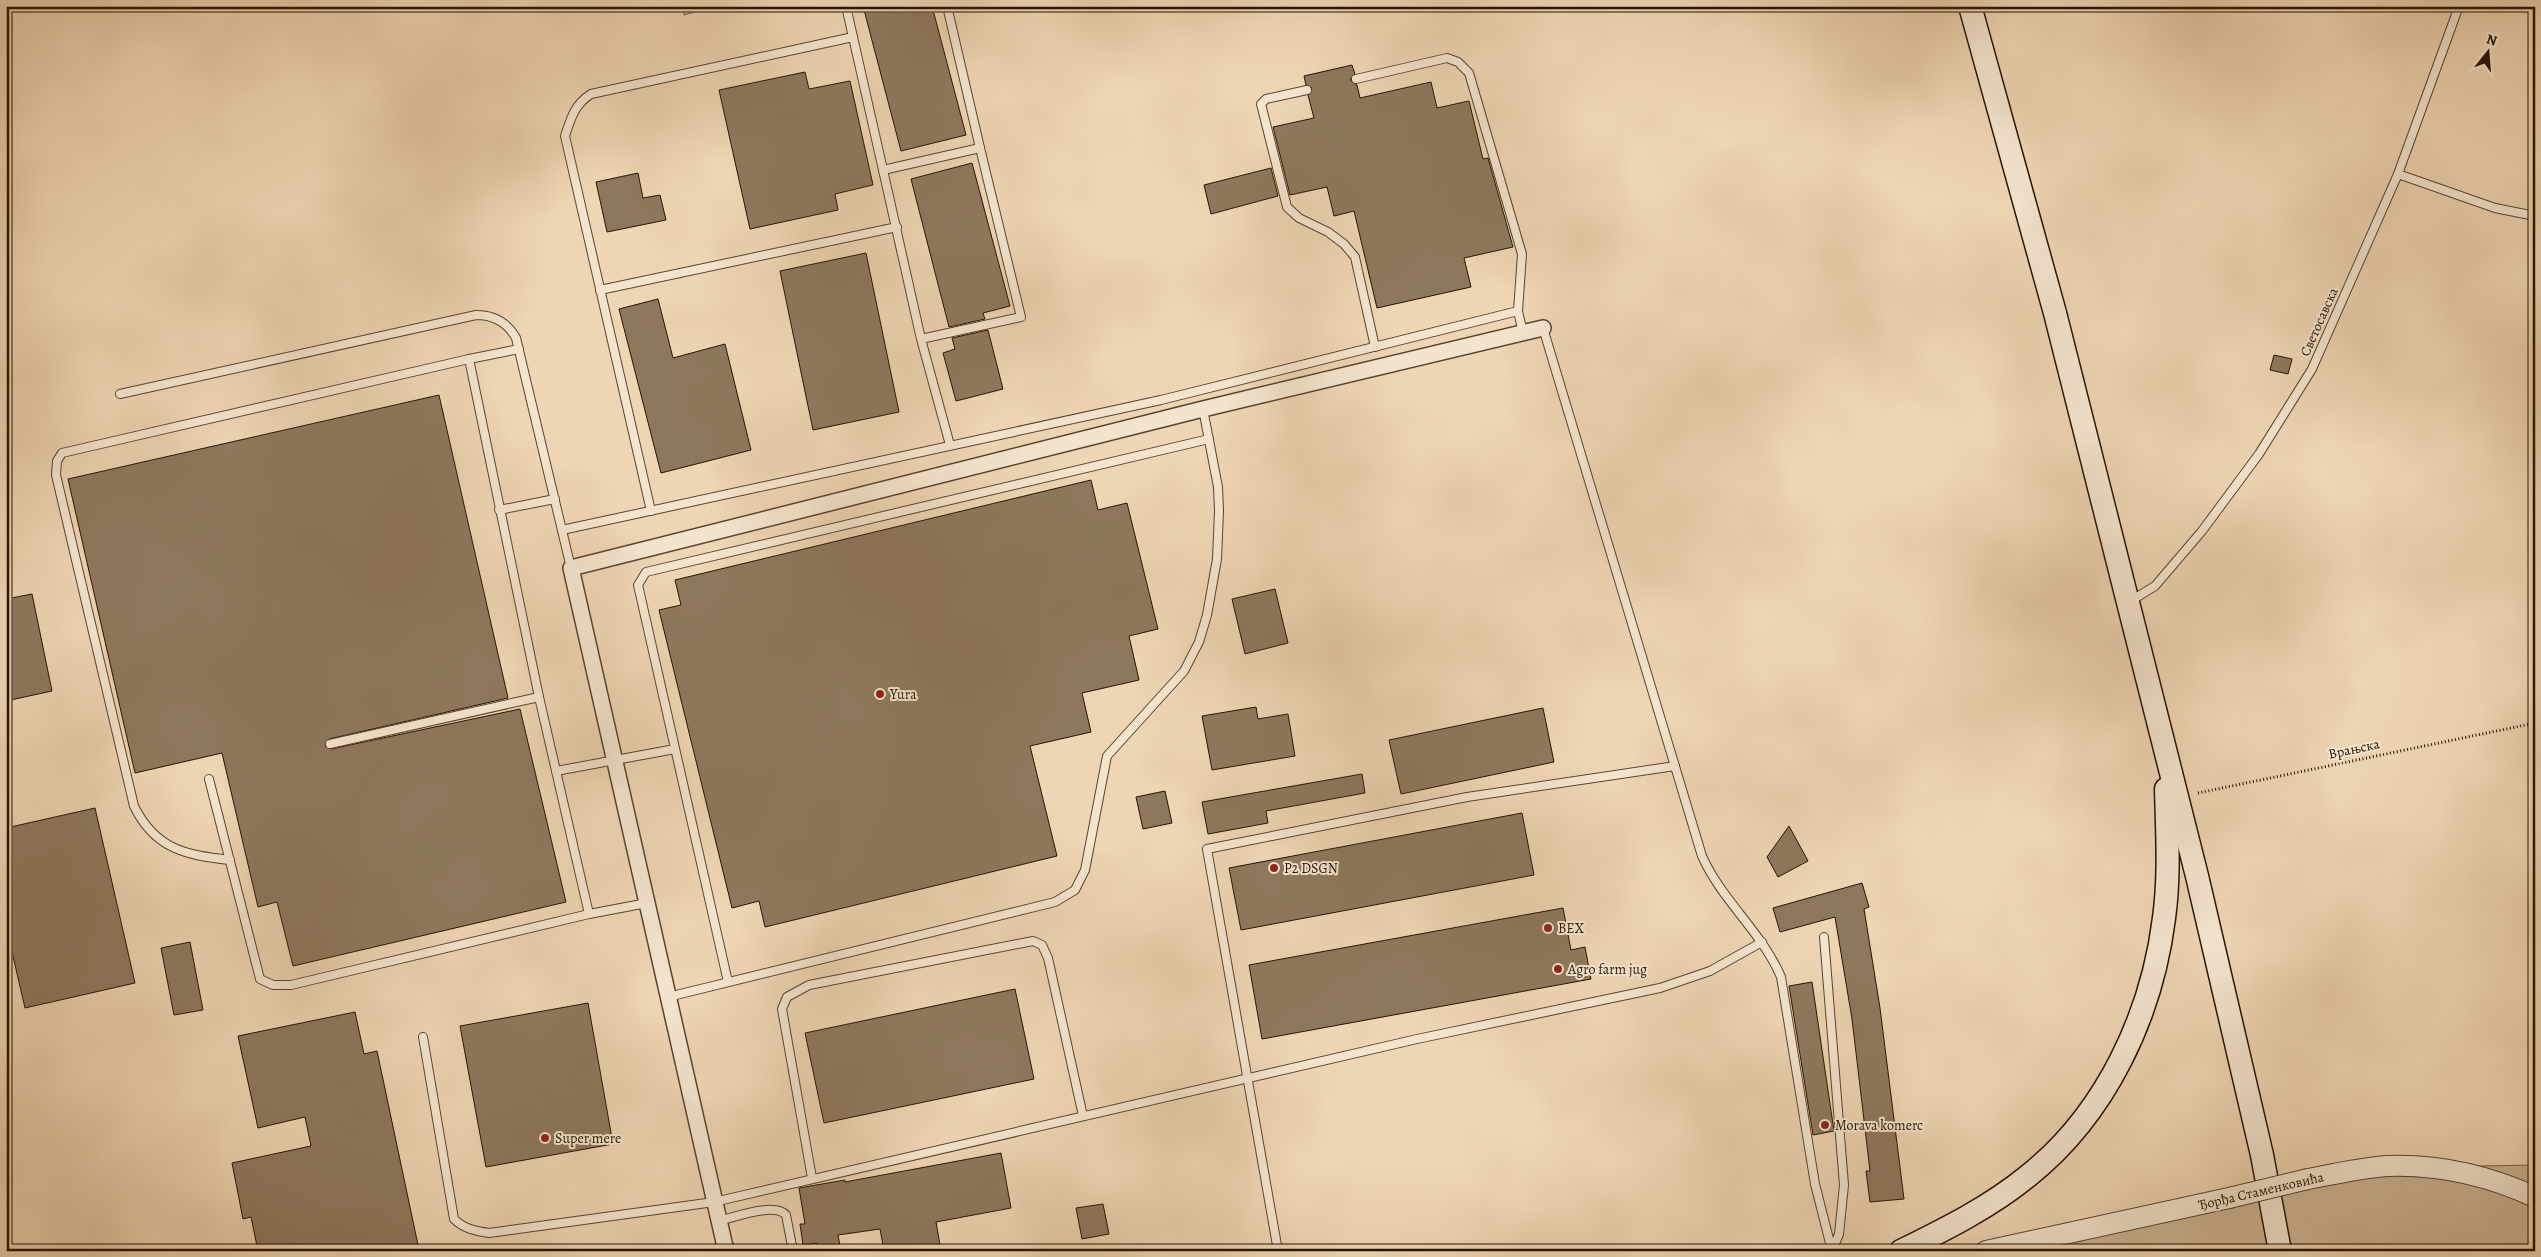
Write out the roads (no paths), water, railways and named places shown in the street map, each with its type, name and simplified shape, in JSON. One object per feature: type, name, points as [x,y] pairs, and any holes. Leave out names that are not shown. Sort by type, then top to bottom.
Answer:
[{"type":"main road","points":[[1970,6],[2055,313],[2165,748],[2262,1156],[2280,1251]]},
{"type":"main road","points":[[1901,1251],[1983,1208],[2030,1175],[2068,1139],[2095,1104],[2118,1065],[2137,1024],[2154,976],[2164,917],[2167,874],[2165,748]]},
{"type":"street","points":[[726,1251],[571,568],[1203,409],[1543,328]]},
{"type":"street","name":"Ђорђа Стаменковића","points":[[1986,1251],[2308,1179],[2387,1166],[2421,1167],[2481,1177],[2535,1197]]},
{"type":"lane","points":[[846,6],[921,339],[950,446]]},
{"type":"lane","points":[[921,339],[1021,317],[947,6]]},
{"type":"lane","name":"Светосавска","points":[[2128,603],[2155,586],[2202,531],[2259,454],[2312,369],[2398,174],[2459,6]]},
{"type":"lane","points":[[651,511],[564,136],[573,111],[580,101],[591,94],[854,37]]},
{"type":"lane","points":[[1356,79],[1447,58],[1458,62],[1469,73],[1522,254],[1518,311],[1523,333]]},
{"type":"lane","points":[[1307,90],[1266,100],[1261,104],[1284,198],[1291,212],[1328,232],[1344,244],[1355,257],[1374,347]]},
{"type":"lane","points":[[883,170],[980,148]]},
{"type":"lane","points":[[2398,174],[2495,208],[2535,216]]},
{"type":"lane","points":[[600,290],[896,227]]},
{"type":"lane","points":[[562,530],[1161,400],[1518,311]]},
{"type":"lane","points":[[120,394],[485,315],[503,323],[516,338],[571,568]]},
{"type":"lane","points":[[1543,328],[1702,856],[1719,888],[1762,942],[1776,966],[1784,988],[1815,1184],[1832,1251]]},
{"type":"lane","points":[[230,860],[178,851],[157,838],[143,824],[134,806],[56,476],[57,461],[62,453],[519,349]]},
{"type":"lane","points":[[469,359],[539,697],[589,914]]},
{"type":"lane","points":[[668,997],[1056,902],[1075,890],[1085,870],[1107,756],[1184,670],[1199,642],[1207,615],[1215,578],[1219,535],[1218,487],[1203,409]]},
{"type":"lane","points":[[728,982],[638,585],[646,572],[1209,439]]},
{"type":"lane","points":[[499,510],[555,499]]},
{"type":"lane","points":[[330,744],[539,697]]},
{"type":"lane","points":[[556,771],[675,749]]},
{"type":"lane","points":[[1278,1251],[1207,849],[1485,794],[1675,766]]},
{"type":"lane","points":[[209,778],[260,979],[273,985],[291,985],[589,914],[647,903]]},
{"type":"lane","points":[[1824,937],[1844,1185],[1839,1234],[1832,1251]]},
{"type":"lane","points":[[812,1178],[782,1009],[787,998],[809,985],[1033,941],[1042,944],[1048,958],[1082,1116]]},
{"type":"lane","points":[[423,1037],[454,1219],[461,1225],[474,1231],[489,1233],[714,1202],[1416,1039],[1660,988],[1710,971],[1762,942]]},
{"type":"lane","points":[[719,1221],[772,1208],[782,1211],[786,1215],[793,1251]]},
{"type":"place","name":"Yura","points":[[880,694]]},
{"type":"place","name":"P2 DSGN","points":[[1274,868]]},
{"type":"place","name":"BEX","points":[[1548,928]]},
{"type":"place","name":"Agro farm jug","points":[[1558,969]]},
{"type":"place","name":"Morava komerc","points":[[1825,1125]]},
{"type":"place","name":"Super mere","points":[[545,1138]]}]
